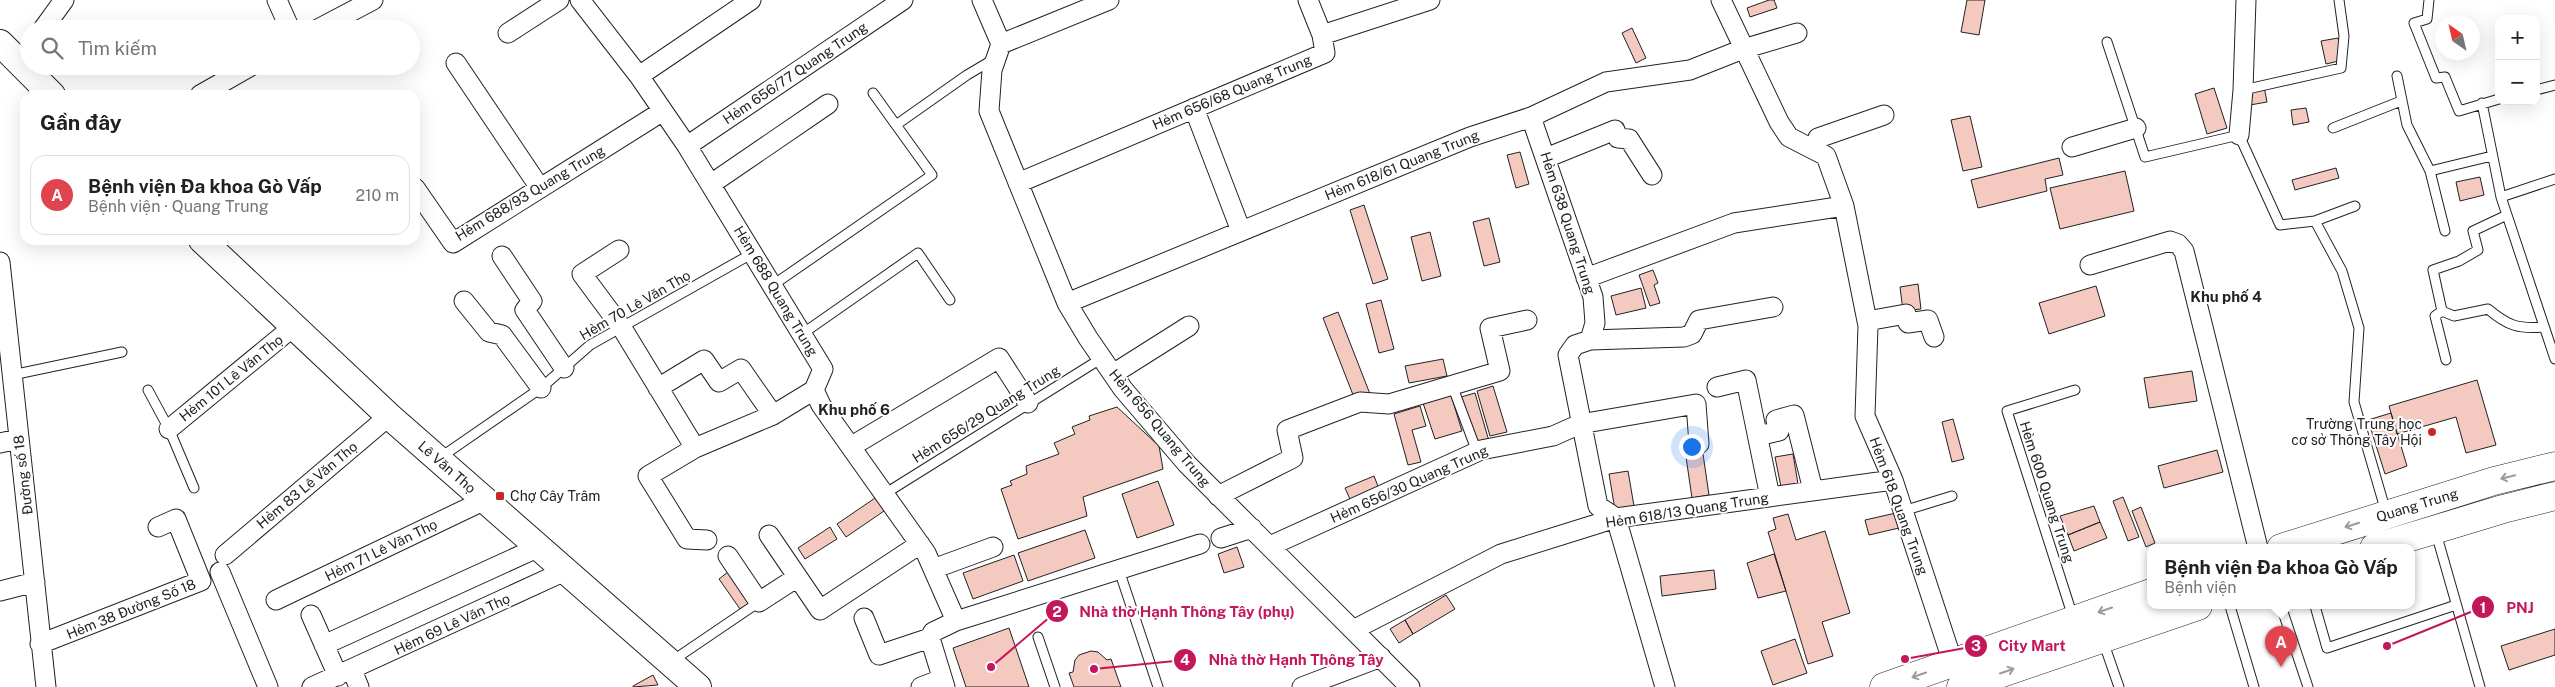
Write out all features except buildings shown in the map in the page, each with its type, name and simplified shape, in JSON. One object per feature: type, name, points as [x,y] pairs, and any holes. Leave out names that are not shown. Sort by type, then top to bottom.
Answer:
[{"type":"main road","points":[[0,43],[20,55]]},
{"type":"main road","points":[[37,75],[48,90]]},
{"type":"main road","name":"Lê Văn Thọ","points":[[207,245],[389,416],[698,687]]},
{"type":"main road","name":"Quang Trung","points":[[2293,544],[2494,481],[2555,466]]},
{"type":"main road","name":"Quang Trung","points":[[2388,544],[2503,509],[2555,496]]},
{"type":"main road","points":[[2425,503],[2435,530]]},
{"type":"main road","points":[[1957,675],[2074,620],[2147,594]]},
{"type":"main road","points":[[1884,687],[1957,675],[2102,639],[2189,609]]},
{"type":"street","points":[[276,0],[286,20]]},
{"type":"street","points":[[335,20],[373,0]]},
{"type":"street","points":[[508,33],[558,0]]},
{"type":"street","name":"Hẻm 688 Quang Trung","points":[[580,0],[639,76],[688,146],[754,253],[823,369],[814,390]]},
{"type":"street","points":[[639,76],[752,0]]},
{"type":"street","name":"Hẻm 656/77 Quang Trung","points":[[688,146],[902,0]]},
{"type":"street","points":[[982,0],[998,51],[1108,0]]},
{"type":"street","points":[[1308,0],[1322,35],[1430,0]]},
{"type":"street","name":"Hẻm 618 Quang Trung","points":[[1721,0],[1779,122],[1789,137],[1826,156],[1844,206],[1867,321],[1865,416],[1893,480],[1957,675]]},
{"type":"street","points":[[2239,134],[2243,90],[2246,0]]},
{"type":"street","points":[[49,20],[60,2]]},
{"type":"street","name":"Hẻm 618/61 Quang Trung","points":[[1067,303],[1470,137],[1532,117],[1606,82],[1690,70],[1743,49],[1797,33]]},
{"type":"street","name":"Hẻm 656/68 Quang Trung","points":[[1018,182],[1325,52],[1322,35]]},
{"type":"street","name":"Hẻm 656 Quang Trung","points":[[998,51],[992,70],[989,111],[1067,303],[1102,358],[1187,464],[1410,687]]},
{"type":"street","points":[[456,63],[540,188]]},
{"type":"street","points":[[209,90],[235,75]]},
{"type":"street","points":[[712,184],[828,104]]},
{"type":"street","points":[[1194,108],[1241,231]]},
{"type":"street","name":"Hẻm 688/93 Quang Trung","points":[[420,195],[454,243],[663,111]]},
{"type":"street","points":[[1815,149],[1818,138],[1884,115]]},
{"type":"street","name":"Hẻm 638 Quang Trung","points":[[1532,117],[1593,297],[1595,324],[1590,340]]},
{"type":"street","points":[[2072,147],[2136,128]]},
{"type":"street","points":[[1546,158],[1615,130],[1618,138],[1629,139],[1652,175]]},
{"type":"street","points":[[1586,278],[1734,223],[1844,206]]},
{"type":"street","points":[[2090,265],[2170,241],[2178,244],[2184,252],[2257,544]]},
{"type":"street","points":[[619,250],[582,274],[622,328],[694,448]]},
{"type":"street","points":[[502,256],[532,301],[525,310],[564,368]]},
{"type":"street","name":"Đường số 18","points":[[0,262],[12,374],[9,441],[35,582],[46,687]]},
{"type":"street","points":[[464,301],[488,332],[502,335],[541,388]]},
{"type":"street","points":[[1665,687],[1616,518],[1598,506],[1580,424],[1568,355],[1575,345],[1590,340],[1684,337],[1692,334],[1696,329],[1696,322],[1700,320],[1774,307]]},
{"type":"street","points":[[1867,321],[1906,314],[1908,323],[1928,320],[1934,337]]},
{"type":"street","points":[[1218,496],[1293,458],[1287,430],[1360,402],[1389,404],[1500,371],[1490,328],[1527,320]]},
{"type":"street","points":[[1113,374],[1189,326]]},
{"type":"street","name":"Hẻm 101 Lê Văn Thọ","points":[[169,429],[293,327]]},
{"type":"street","points":[[852,446],[999,358],[1028,403]]},
{"type":"street","points":[[658,388],[704,360],[719,382],[741,369],[773,415]]},
{"type":"street","points":[[1717,387],[1746,380],[1770,497]]},
{"type":"street","points":[[707,540],[687,539],[648,476],[694,448],[773,415],[814,390],[920,544],[956,622]]},
{"type":"street","name":"Hẻm 656/30 Quang Trung","points":[[1270,546],[1477,452],[1553,436],[1580,424],[1696,404],[1699,444]]},
{"type":"street","points":[[1758,436],[1779,432],[1776,420],[1794,415],[1813,490]]},
{"type":"street","name":"Hẻm 83 Lê Văn Thọ","points":[[214,572],[389,416]]},
{"type":"street","name":"Hẻm 618/13 Quang Trung","points":[[1353,630],[1500,554],[1616,518],[1893,480]]},
{"type":"street","name":"Hẻm 71 Lê Văn Thọ","points":[[276,600],[486,500]]},
{"type":"street","points":[[158,527],[176,519],[214,572],[268,687]]},
{"type":"street","points":[[922,687],[943,683],[930,638],[933,632],[956,622],[1252,528]]},
{"type":"street","points":[[769,535],[796,578],[820,610],[920,544]]},
{"type":"street","points":[[324,645],[539,547]]},
{"type":"street","points":[[933,570],[994,547]]},
{"type":"street","points":[[728,556],[759,602],[796,578]]},
{"type":"street","name":"Hẻm 69 Lê Văn Thọ","points":[[312,687],[350,678],[565,571]]},
{"type":"street","name":"Hẻm 38 Đường Số 18","points":[[40,644],[214,572]]},
{"type":"street","points":[[0,592],[35,582]]},
{"type":"street","points":[[311,615],[324,645],[350,678]]},
{"type":"street","points":[[864,618],[879,655],[930,638]]},
{"type":"street","points":[[1302,687],[1381,658]]},
{"type":"lane","points":[[2243,90],[2341,68],[2344,36],[2339,0]]},
{"type":"lane","points":[[2429,0],[2427,19],[2414,23],[2436,78],[2445,77],[2459,111],[2495,100]]},
{"type":"lane","points":[[2107,42],[2145,157],[2239,134],[2280,225],[2315,221],[2355,206]]},
{"type":"lane","points":[[896,125],[998,51]]},
{"type":"lane","points":[[2397,76],[2407,125],[2430,171],[2445,231]]},
{"type":"lane","points":[[2540,89],[2555,85]]},
{"type":"lane","points":[[773,285],[932,176],[873,93]]},
{"type":"lane","points":[[2332,128],[2401,102]]},
{"type":"lane","points":[[2482,103],[2500,197],[2555,359]]},
{"type":"lane","points":[[2430,171],[2492,156]]},
{"type":"lane","points":[[2500,197],[2555,179]]},
{"type":"lane","points":[[2442,311],[2433,270],[2459,261],[2478,250],[2473,231],[2507,215]]},
{"type":"lane","points":[[2315,221],[2342,272],[2359,328],[2354,402],[2387,514]]},
{"type":"lane","name":"Hẻm 70 Lê Văn Thọ","points":[[438,459],[541,388],[590,345],[754,253]]},
{"type":"lane","points":[[802,334],[918,253],[950,300]]},
{"type":"lane","points":[[2442,311],[2454,316],[2488,309],[2502,321],[2521,329],[2544,327]]},
{"type":"lane","points":[[2442,311],[2435,316],[2446,360]]},
{"type":"lane","points":[[12,374],[122,352]]},
{"type":"lane","name":"Hẻm 656/29 Quang Trung","points":[[886,493],[1102,358]]},
{"type":"lane","points":[[1452,385],[1477,452]]},
{"type":"lane","points":[[148,390],[169,429],[194,488]]},
{"type":"lane","name":"Hẻm 600 Quang Trung","points":[[2074,620],[2007,411],[2075,390]]},
{"type":"lane","points":[[1903,511],[1952,496]]},
{"type":"lane","points":[[2435,530],[2480,687]]},
{"type":"lane","points":[[1119,570],[1158,687]]},
{"type":"lane","points":[[670,663],[759,602]]},
{"type":"lane","points":[[2316,609],[2328,648],[2456,605]]},
{"type":"lane","points":[[2231,609],[2254,687]]},
{"type":"lane","points":[[2282,609],[2308,687]]},
{"type":"lane","points":[[1038,637],[1055,687]]},
{"type":"lane","points":[[2102,639],[2119,687]]},
{"type":"place","name":"Trường Trung học cơ sở Thông Tây Hội","points":[[2432,432]]},
{"type":"place","name":"Chợ Cây Trâm","points":[[500,496]]},
{"type":"place","name":"PNJ","points":[[2387,646]]},
{"type":"place","name":"City Mart","points":[[1905,659]]},
{"type":"place","name":"Nhà thờ Hạnh Thông Tây (phụ)","points":[[991,667]]},
{"type":"place","name":"Bệnh viện Đa khoa Gò Vấp","points":[[2281,667]]},
{"type":"place","name":"Nhà thờ Hạnh Thông Tây","points":[[1094,669]]},
{"type":"district","name":"Khu phố 4","points":[[2226,297]]},
{"type":"district","name":"Khu phố 6","points":[[854,410]]}]
